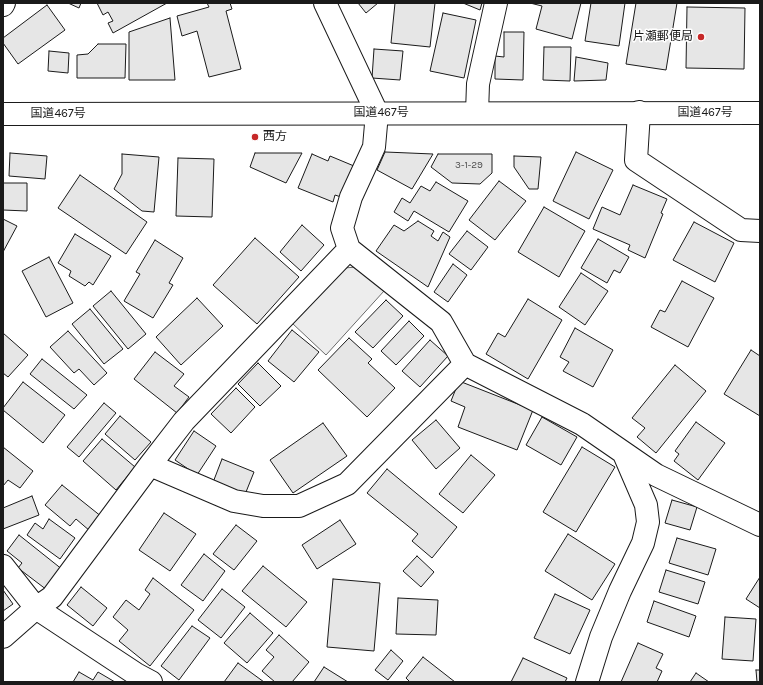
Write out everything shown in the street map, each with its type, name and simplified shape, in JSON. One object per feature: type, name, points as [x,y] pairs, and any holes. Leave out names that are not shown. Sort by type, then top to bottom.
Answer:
[{"type":"main road","points":[[325,3],[377,113],[374,147],[352,198],[342,228],[349,249],[441,322],[466,364],[582,424],[656,475],[760,525]]},
{"type":"main road","points":[[478,113],[478,84],[496,3]]},
{"type":"main road","points":[[639,112],[636,160],[741,230],[760,231]]},
{"type":"main road","name":"国道467号","points":[[3,114],[760,113]]},
{"type":"main road","points":[[3,637],[36,608],[52,597],[184,421],[349,249]]},
{"type":"main road","points":[[150,465],[234,501],[262,506],[299,506],[347,484],[466,364]]},
{"type":"main road","points":[[587,682],[601,637],[620,590],[643,543],[648,522],[646,505],[624,454]]},
{"type":"main road","points":[[3,566],[36,608],[136,674],[151,682]]},
{"type":"shaded area","points":[[358,267],[384,291],[326,355],[292,323],[343,268]]},
{"type":"building","points":[[68,3],[81,3],[79,8]]},
{"type":"building","points":[[97,3],[167,3],[113,33],[108,23],[113,21],[108,12],[103,15]]},
{"type":"building","points":[[207,3],[230,3],[232,9],[226,11],[241,69],[209,77],[197,31],[182,36],[177,16],[209,7]]},
{"type":"building","points":[[358,3],[378,3],[366,13]]},
{"type":"building","points":[[395,3],[435,3],[430,47],[391,43]]},
{"type":"building","points":[[463,3],[482,3],[480,10]]},
{"type":"building","points":[[530,3],[581,3],[572,39],[536,29],[542,6]]},
{"type":"building","points":[[591,3],[625,3],[619,46],[585,41]]},
{"type":"building","points":[[636,3],[677,3],[666,70],[626,64]]},
{"type":"building","points":[[47,5],[65,30],[18,64],[3,43],[3,38]]},
{"type":"building","points":[[687,7],[745,8],[744,69],[686,68]]},
{"type":"building","points":[[443,13],[476,20],[464,78],[430,71]]},
{"type":"building","points":[[170,18],[175,80],[129,80],[129,32]]},
{"type":"building","points":[[504,32],[524,32],[523,80],[495,79],[495,56],[504,57]]},
{"type":"building","points":[[98,44],[126,44],[125,78],[77,78],[77,55],[88,54]]},
{"type":"building","points":[[544,47],[571,47],[570,81],[543,80]]},
{"type":"building","points":[[374,49],[403,51],[400,80],[372,78]]},
{"type":"building","points":[[49,51],[69,53],[68,73],[48,71]]},
{"type":"building","points":[[576,57],[608,63],[606,80],[574,81]]},
{"type":"building","points":[[385,152],[433,154],[412,189],[377,170]]},
{"type":"building","points":[[576,152],[613,170],[589,219],[553,201]]},
{"type":"building","points":[[10,153],[47,156],[45,179],[9,176]]},
{"type":"building","points":[[255,153],[302,153],[286,183],[250,167]]},
{"type":"building","points":[[122,154],[159,157],[154,212],[142,211],[114,189],[122,174]]},
{"type":"building","points":[[312,154],[328,161],[330,156],[354,166],[341,197],[335,195],[333,202],[298,188]]},
{"type":"building","points":[[438,154],[492,154],[492,173],[480,184],[452,183],[431,167]]},
{"type":"building","points":[[514,156],[541,157],[538,189],[529,189],[514,167]]},
{"type":"building","points":[[178,158],[214,159],[212,217],[176,216]]},
{"type":"building","points":[[80,175],[147,222],[126,254],[58,208]]},
{"type":"building","points":[[499,181],[526,201],[495,240],[469,220]]},
{"type":"building","points":[[436,182],[468,201],[449,232],[414,211],[408,221],[394,212],[402,198],[410,203],[421,186],[430,191]]},
{"type":"building","points":[[3,183],[27,183],[27,211],[3,210]]},
{"type":"building","points":[[633,185],[667,199],[661,213],[663,214],[645,258],[628,250],[630,245],[593,229],[602,207],[620,215]]},
{"type":"building","points":[[544,207],[585,231],[559,277],[518,252]]},
{"type":"building","points":[[3,219],[17,226],[3,252]]},
{"type":"building","points":[[418,221],[434,231],[431,236],[438,241],[443,232],[450,237],[428,287],[376,251],[394,225],[404,231]]},
{"type":"building","points":[[694,222],[734,243],[715,282],[673,260]]},
{"type":"building","points":[[302,225],[324,245],[301,271],[280,252]]},
{"type":"building","points":[[467,231],[488,247],[471,270],[449,254]]},
{"type":"building","points":[[75,234],[111,256],[93,285],[89,282],[85,286],[69,276],[71,271],[58,263]]},
{"type":"building","points":[[255,238],[299,277],[257,324],[213,285]]},
{"type":"building","points":[[598,239],[629,257],[620,273],[614,270],[607,283],[581,268]]},
{"type":"building","points":[[155,240],[183,258],[169,283],[173,285],[153,318],[124,301],[140,274],[136,272]]},
{"type":"building","points":[[49,257],[73,303],[46,317],[22,271]]},
{"type":"building","points":[[453,264],[467,275],[448,302],[434,292]]},
{"type":"building","points":[[581,273],[608,291],[585,325],[559,307]]},
{"type":"building","points":[[682,281],[714,298],[688,347],[651,327],[660,310],[665,312]]},
{"type":"building","points":[[111,291],[146,334],[128,349],[93,306]]},
{"type":"building","points":[[197,298],[223,326],[181,365],[156,337]]},
{"type":"building","points":[[528,299],[562,320],[528,379],[486,354],[498,333],[505,337]]},
{"type":"building","points":[[386,300],[403,316],[373,348],[355,332]]},
{"type":"building","points":[[90,309],[123,349],[104,364],[72,324]]},
{"type":"building","points":[[409,321],[424,336],[396,365],[381,351]]},
{"type":"building","points":[[575,328],[613,350],[593,387],[563,371],[569,362],[560,357]]},
{"type":"building","points":[[292,330],[319,352],[294,382],[268,361]]},
{"type":"building","points":[[68,331],[107,373],[94,385],[79,369],[74,373],[50,347]]},
{"type":"building","points":[[3,333],[28,355],[8,377],[3,373]]},
{"type":"building","points":[[349,338],[372,359],[368,363],[395,388],[367,417],[318,370]]},
{"type":"building","points":[[430,340],[448,356],[420,387],[402,371]]},
{"type":"building","points":[[751,350],[760,356],[760,416],[724,394]]},
{"type":"building","points":[[155,352],[184,374],[174,386],[189,397],[177,413],[134,379]]},
{"type":"building","points":[[42,359],[87,395],[74,409],[30,374]]},
{"type":"building","points":[[258,363],[281,386],[260,406],[238,384]]},
{"type":"building","points":[[675,365],[706,391],[656,453],[637,437],[645,428],[632,418]]},
{"type":"building","points":[[459,381],[533,410],[517,450],[458,427],[465,407],[451,401]]},
{"type":"building","points":[[23,382],[65,415],[43,443],[3,410]]},
{"type":"building","points":[[236,388],[255,407],[231,433],[211,414]]},
{"type":"building","points":[[104,403],[116,413],[79,457],[67,447]]},
{"type":"building","points":[[120,416],[151,442],[135,460],[105,434]]},
{"type":"building","points":[[542,417],[577,437],[561,465],[526,445]]},
{"type":"building","points":[[436,420],[460,448],[436,469],[412,440]]},
{"type":"building","points":[[696,422],[725,443],[698,480],[674,461],[679,454],[675,451]]},
{"type":"building","points":[[323,423],[347,456],[293,493],[270,460]]},
{"type":"building","points":[[194,431],[216,446],[197,475],[175,460]]},
{"type":"building","points":[[102,439],[135,467],[116,490],[83,461]]},
{"type":"building","points":[[3,447],[33,471],[20,488],[8,480],[3,486]]},
{"type":"building","points":[[582,447],[615,467],[576,532],[543,512]]},
{"type":"building","points":[[471,455],[495,475],[463,513],[439,494]]},
{"type":"building","points":[[222,459],[254,472],[244,497],[212,485]]},
{"type":"building","points":[[387,469],[457,527],[432,558],[412,541],[418,534],[367,493]]},
{"type":"building","points":[[62,485],[102,517],[90,531],[76,519],[70,526],[45,505]]},
{"type":"building","points":[[32,496],[39,515],[3,529],[3,508]]},
{"type":"building","points":[[672,500],[697,507],[690,530],[665,523]]},
{"type":"building","points":[[164,513],[196,534],[170,571],[139,550]]},
{"type":"building","points":[[49,519],[75,538],[60,559],[27,535],[35,523],[43,529]]},
{"type":"building","points":[[340,520],[356,544],[317,569],[302,545]]},
{"type":"building","points":[[236,525],[257,541],[234,570],[213,554]]},
{"type":"building","points":[[568,534],[615,564],[592,600],[545,571]]},
{"type":"building","points":[[19,535],[63,570],[47,590],[18,568],[22,563],[7,551]]},
{"type":"building","points":[[677,538],[716,549],[708,575],[669,563]]},
{"type":"building","points":[[204,554],[225,571],[203,601],[181,585]]},
{"type":"building","points":[[417,556],[434,572],[421,587],[403,571]]},
{"type":"building","points":[[263,566],[307,602],[286,627],[242,591]]},
{"type":"building","points":[[666,570],[705,582],[698,604],[659,592]]},
{"type":"building","points":[[760,577],[760,608],[746,599]]},
{"type":"building","points":[[153,578],[194,610],[150,666],[119,641],[128,630],[113,617],[126,600],[139,610],[150,594],[145,590]]},
{"type":"building","points":[[333,579],[380,583],[374,651],[327,647]]},
{"type":"building","points":[[81,587],[107,608],[93,626],[67,605]]},
{"type":"building","points":[[222,589],[245,607],[221,638],[198,620]]},
{"type":"building","points":[[3,590],[13,604],[3,611]]},
{"type":"building","points":[[555,594],[590,610],[570,654],[534,638]]},
{"type":"building","points":[[398,598],[438,600],[436,635],[396,634]]},
{"type":"building","points":[[654,601],[696,616],[689,637],[647,622]]},
{"type":"building","points":[[250,613],[273,633],[247,663],[224,643]]},
{"type":"building","points":[[725,617],[756,619],[753,661],[722,659]]},
{"type":"building","points":[[192,626],[210,638],[179,680],[161,666]]},
{"type":"building","points":[[279,635],[309,662],[292,682],[275,682],[262,671],[274,657],[266,650]]},
{"type":"building","points":[[638,643],[663,654],[656,668],[662,671],[657,682],[621,682]]},
{"type":"building","points":[[391,650],[403,661],[388,680],[375,670]]},
{"type":"building","points":[[423,657],[455,682],[408,682],[409,681],[406,678]]},
{"type":"building","points":[[523,658],[567,678],[565,682],[511,682]]},
{"type":"building","points":[[238,663],[264,682],[224,682]]},
{"type":"building","points":[[324,667],[348,682],[314,682]]},
{"type":"building","points":[[756,670],[760,670],[760,682],[757,682]]},
{"type":"building","points":[[79,672],[93,680],[98,672],[115,682],[73,682]]},
{"type":"building","points":[[696,673],[709,682],[690,682]]},
{"type":"place","name":"片瀬郵便局","points":[[701,37]]},
{"type":"place","name":"西方","points":[[255,137]]}]
